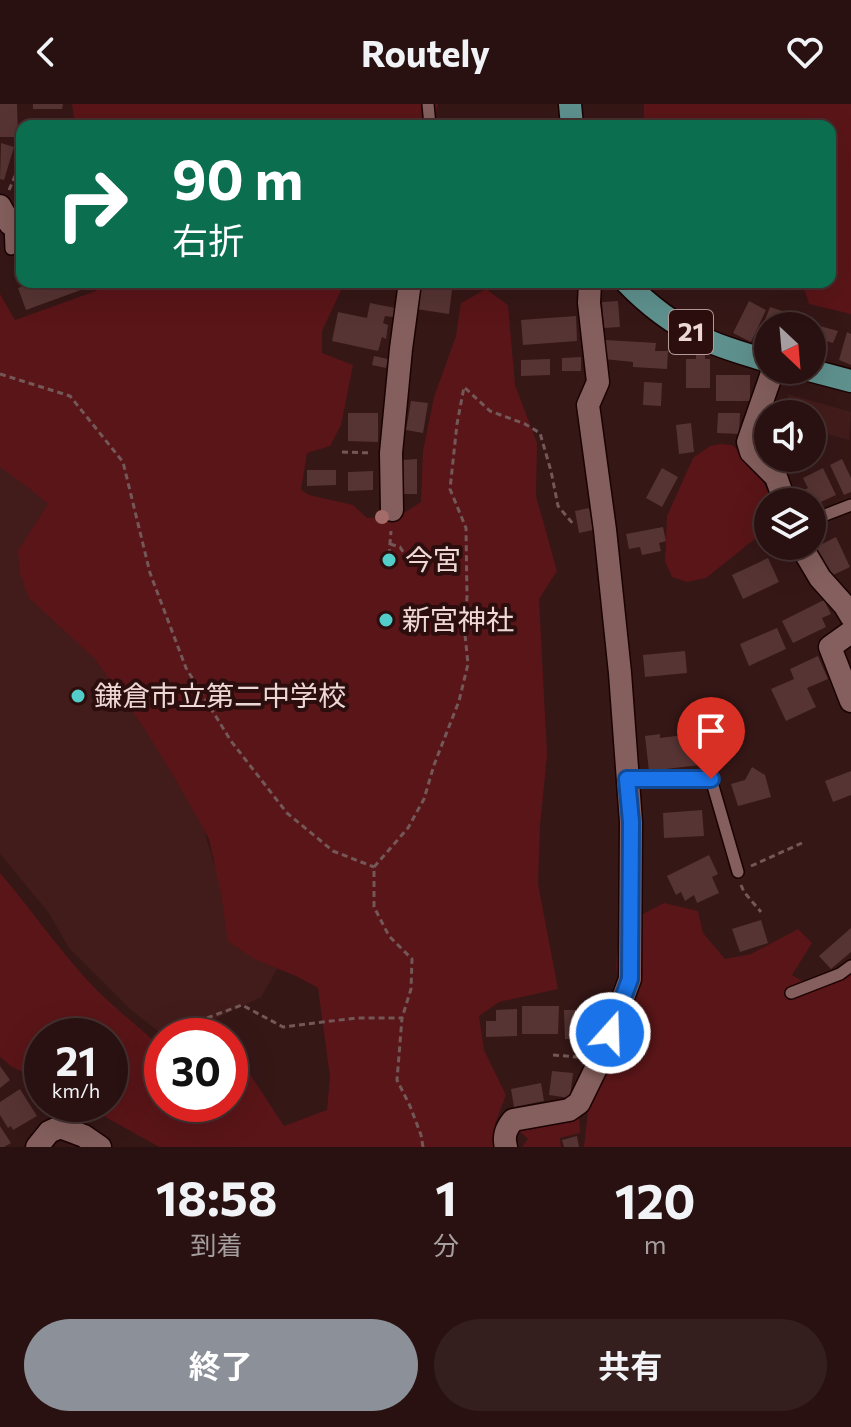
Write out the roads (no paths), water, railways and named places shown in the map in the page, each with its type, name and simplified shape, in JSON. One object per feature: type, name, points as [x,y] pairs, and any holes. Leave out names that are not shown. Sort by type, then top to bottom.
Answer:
[{"type":"main road","name":"21","points":[[632,288],[675,324],[704,339],[754,356]]},
{"type":"main road","points":[[826,374],[851,381]]},
{"type":"street","points":[[391,516],[391,453],[409,288]]},
{"type":"street","points":[[506,1147],[507,1128],[513,1120],[569,1110],[579,1103],[600,1060],[630,979],[631,822],[620,673],[588,405],[598,382],[590,288]]},
{"type":"street","points":[[768,384],[748,442],[751,452],[776,477],[780,488]]},
{"type":"street","points":[[809,560],[851,616]]},
{"type":"street","points":[[851,632],[830,647],[851,701]]},
{"type":"street","points":[[37,1147],[49,1132],[60,1127],[84,1136],[100,1147]]},
{"type":"lane","points":[[10,211],[11,249]]},
{"type":"lane","points":[[826,515],[851,505]]},
{"type":"lane","points":[[627,779],[711,779],[738,872]]},
{"type":"lane","points":[[791,993],[840,974],[851,966]]},
{"type":"place","name":"今宮","points":[[389,560]]},
{"type":"place","name":"新宮神社","points":[[386,620]]},
{"type":"place","name":"鎌倉市立第二中学校","points":[[78,696]]}]
